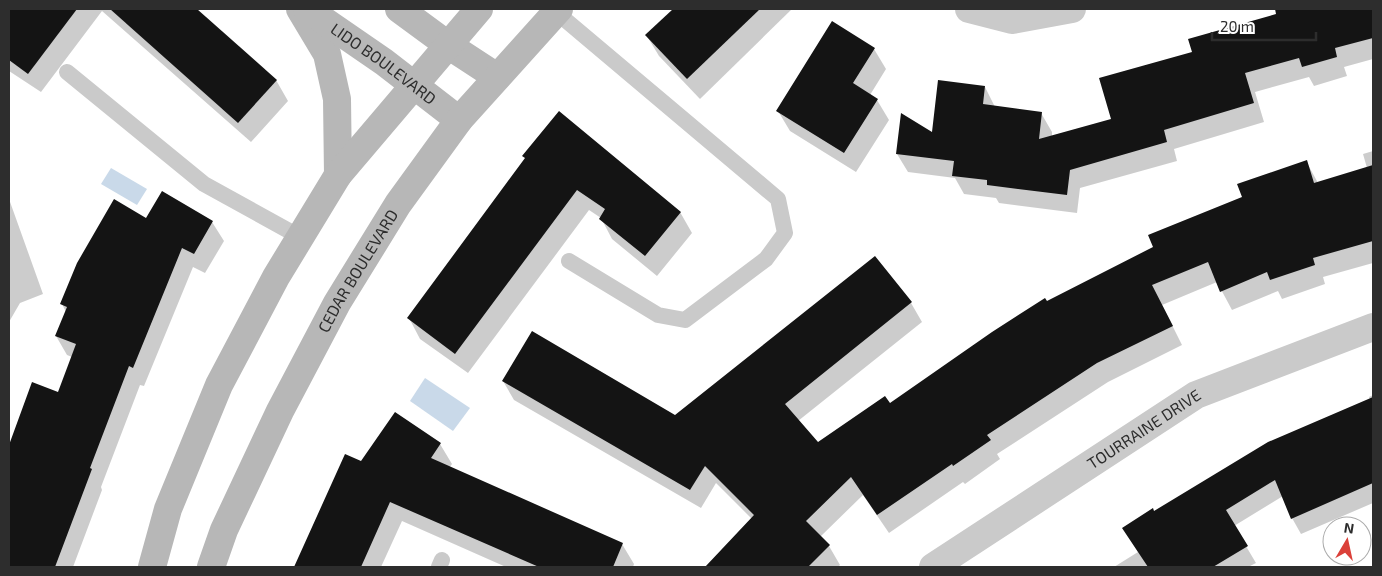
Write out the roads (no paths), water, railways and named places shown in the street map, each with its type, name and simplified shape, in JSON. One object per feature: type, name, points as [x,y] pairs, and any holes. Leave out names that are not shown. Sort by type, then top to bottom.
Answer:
[{"type":"street","points":[[300,9],[327,54],[337,99],[338,175]]},
{"type":"street","name":"LIDO BOULEVARD","points":[[307,9],[414,85],[459,120]]},
{"type":"street","points":[[399,9],[496,77]]},
{"type":"street","points":[[152,567],[168,509],[219,386],[276,277],[338,175],[479,9]]},
{"type":"street","points":[[969,9],[1012,20],[1072,9]]},
{"type":"street","name":"CEDAR BOULEVARD","points":[[211,567],[224,530],[280,411],[337,302],[398,204],[459,120],[557,10]]},
{"type":"street","name":"TOURRAINE DRIVE","points":[[933,567],[1196,395],[1373,327]]},
{"type":"lane","points":[[557,10],[778,199],[785,233],[766,259],[685,320],[658,314],[569,261]]},
{"type":"lane","points":[[67,72],[204,184],[300,237]]},
{"type":"water","points":[[111,168],[147,189],[137,205],[101,184]]},
{"type":"water","points":[[425,378],[470,408],[453,431],[410,401]]}]
